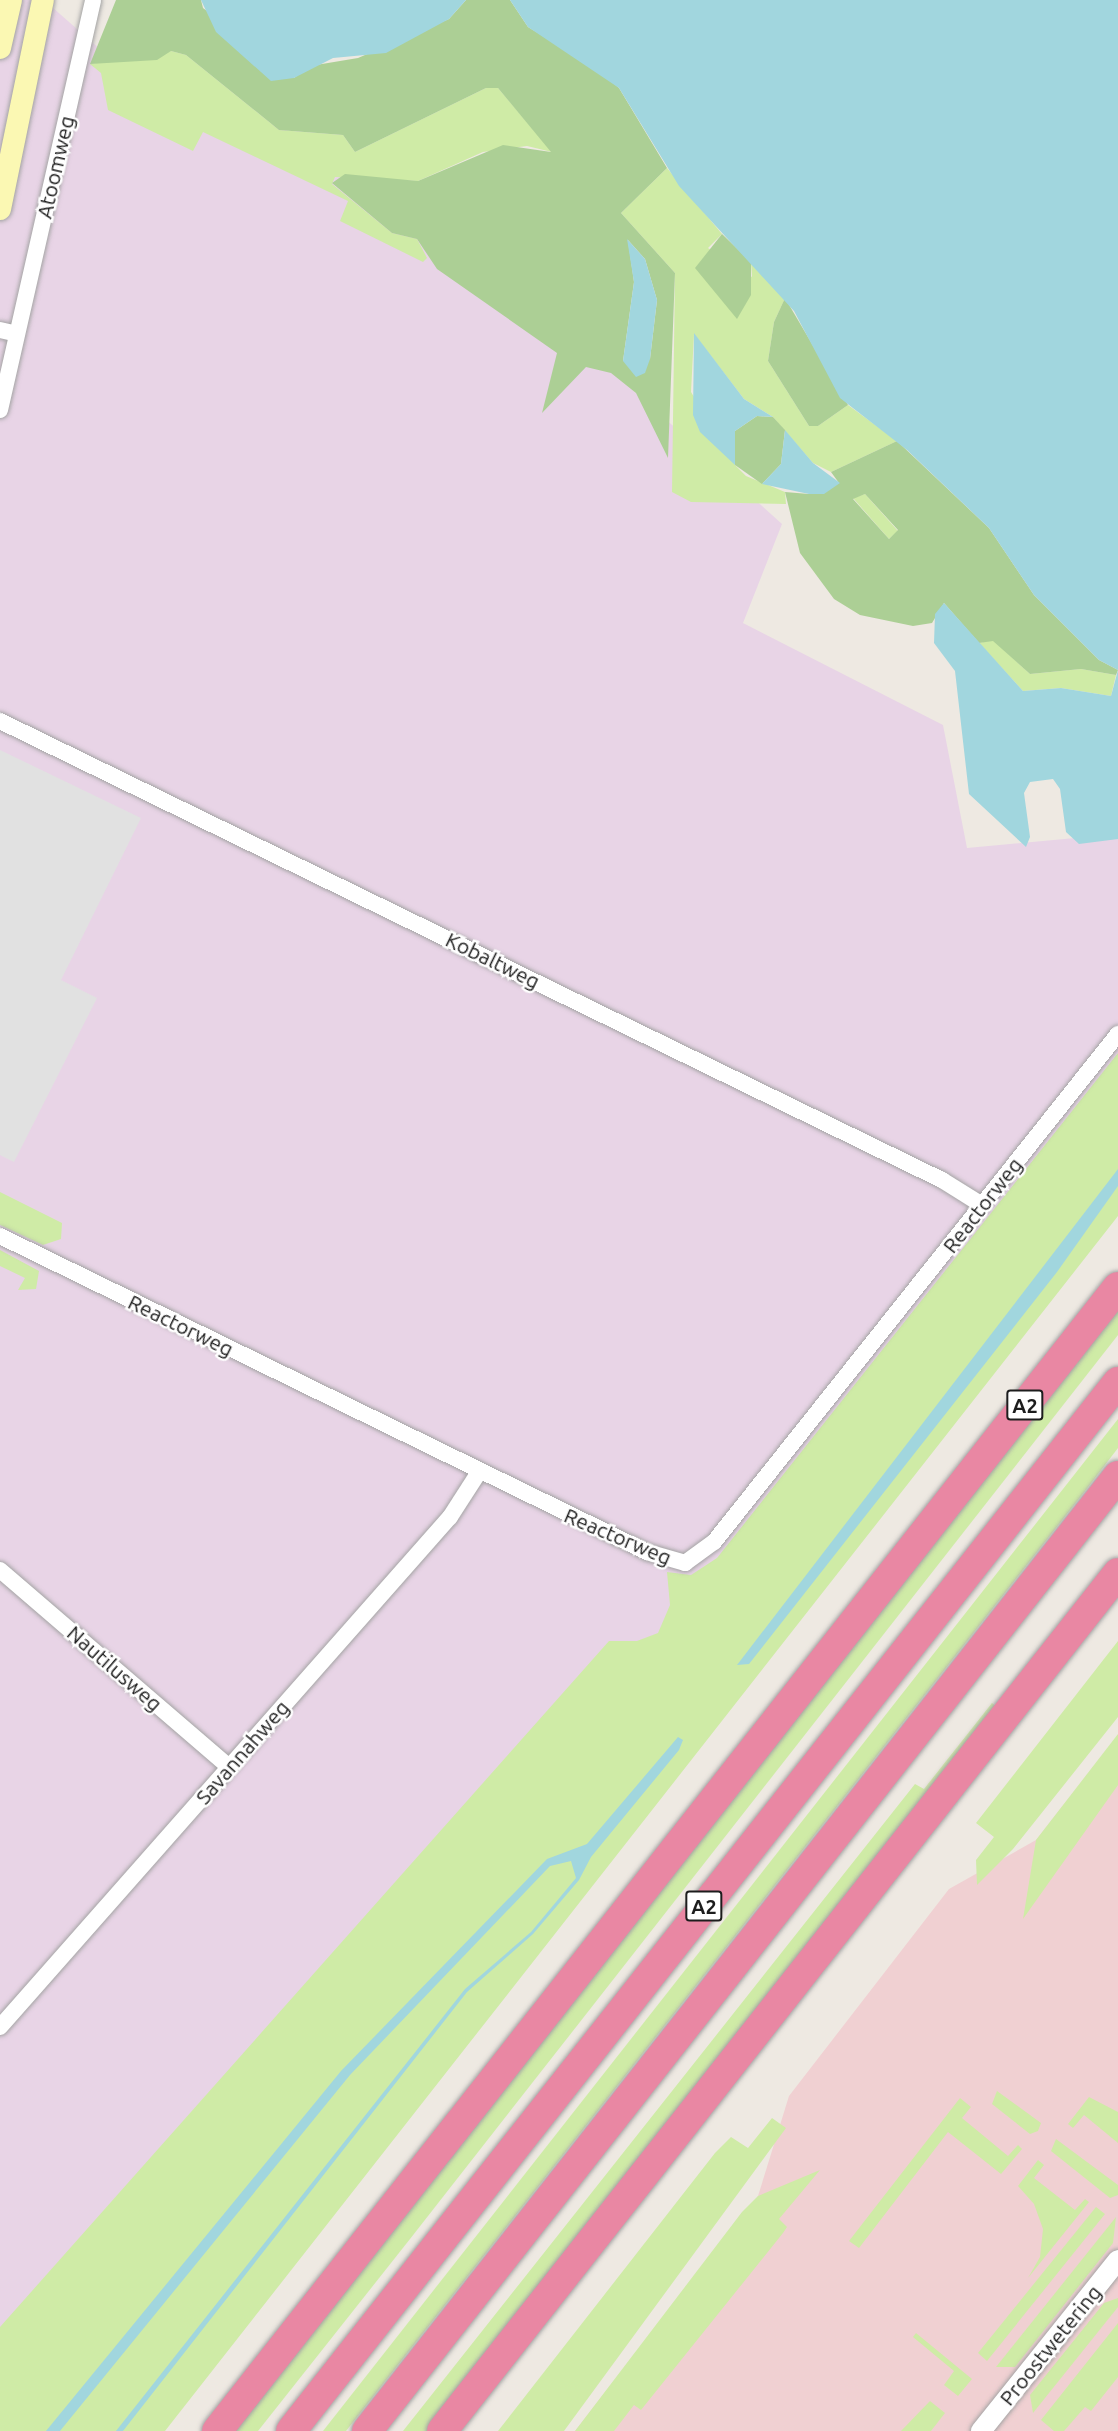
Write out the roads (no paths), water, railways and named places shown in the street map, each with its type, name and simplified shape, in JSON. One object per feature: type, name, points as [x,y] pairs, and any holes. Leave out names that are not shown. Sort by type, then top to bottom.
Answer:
[{"type":"highway","name":"A2","points":[[217,2431],[1118,1287]]},
{"type":"highway","name":"A2","points":[[291,2431],[1118,1382]]},
{"type":"highway","points":[[367,2431],[1118,1476]]},
{"type":"highway","points":[[442,2431],[1118,1573]]},
{"type":"main road","points":[[0,48],[11,0]]},
{"type":"main road","points":[[0,209],[43,0]]},
{"type":"street","name":"Atoomweg","points":[[0,410],[93,0]]},
{"type":"street","points":[[0,330],[17,334]]},
{"type":"street","name":"Kobaltweg","points":[[0,721],[932,1175],[982,1205]]},
{"type":"street","name":"Reactorweg","points":[[0,1236],[660,1559],[695,1560],[1118,1034]]},
{"type":"street","name":"Savannahweg","points":[[0,2027],[450,1517],[479,1472]]},
{"type":"street","name":"Nautilusweg","points":[[0,1570],[229,1767]]},
{"type":"street","name":"Proostwetering","points":[[981,2431],[1118,2260]]},
{"type":"water","points":[[201,0],[466,0],[449,19],[386,53],[333,58],[294,78],[271,81],[216,32]]},
{"type":"water","points":[[510,0],[1118,0],[1118,670],[1099,660],[1034,595],[989,528],[907,450],[840,398],[794,311],[679,186],[619,88],[528,27]]},
{"type":"water","points":[[627,239],[645,259],[657,300],[650,359],[645,373],[636,377],[623,361],[634,282]]},
{"type":"water","points":[[694,333],[744,399],[773,417],[757,416],[735,431],[735,465],[700,432],[693,415]]},
{"type":"water","points":[[785,430],[813,463],[840,483],[824,494],[809,494],[762,484],[781,464]]},
{"type":"water","points":[[944,603],[1023,691],[1061,688],[1111,696],[1118,670],[1118,839],[1079,844],[1066,832],[1060,789],[1053,779],[1030,782],[1024,793],[1030,837],[1026,847],[969,794],[955,671],[934,643],[935,614]]},
{"type":"water","points":[[1118,1169],[1118,1186],[1057,1272],[749,1664],[737,1665]]},
{"type":"water","points":[[678,1737],[683,1740],[679,1750],[591,1857],[579,1880],[533,1934],[467,1992],[123,2431],[116,2431],[465,1989],[531,1932],[576,1878],[571,1861],[550,1866],[350,2075],[60,2431],[46,2431],[341,2071],[547,1859],[587,1844]]}]
